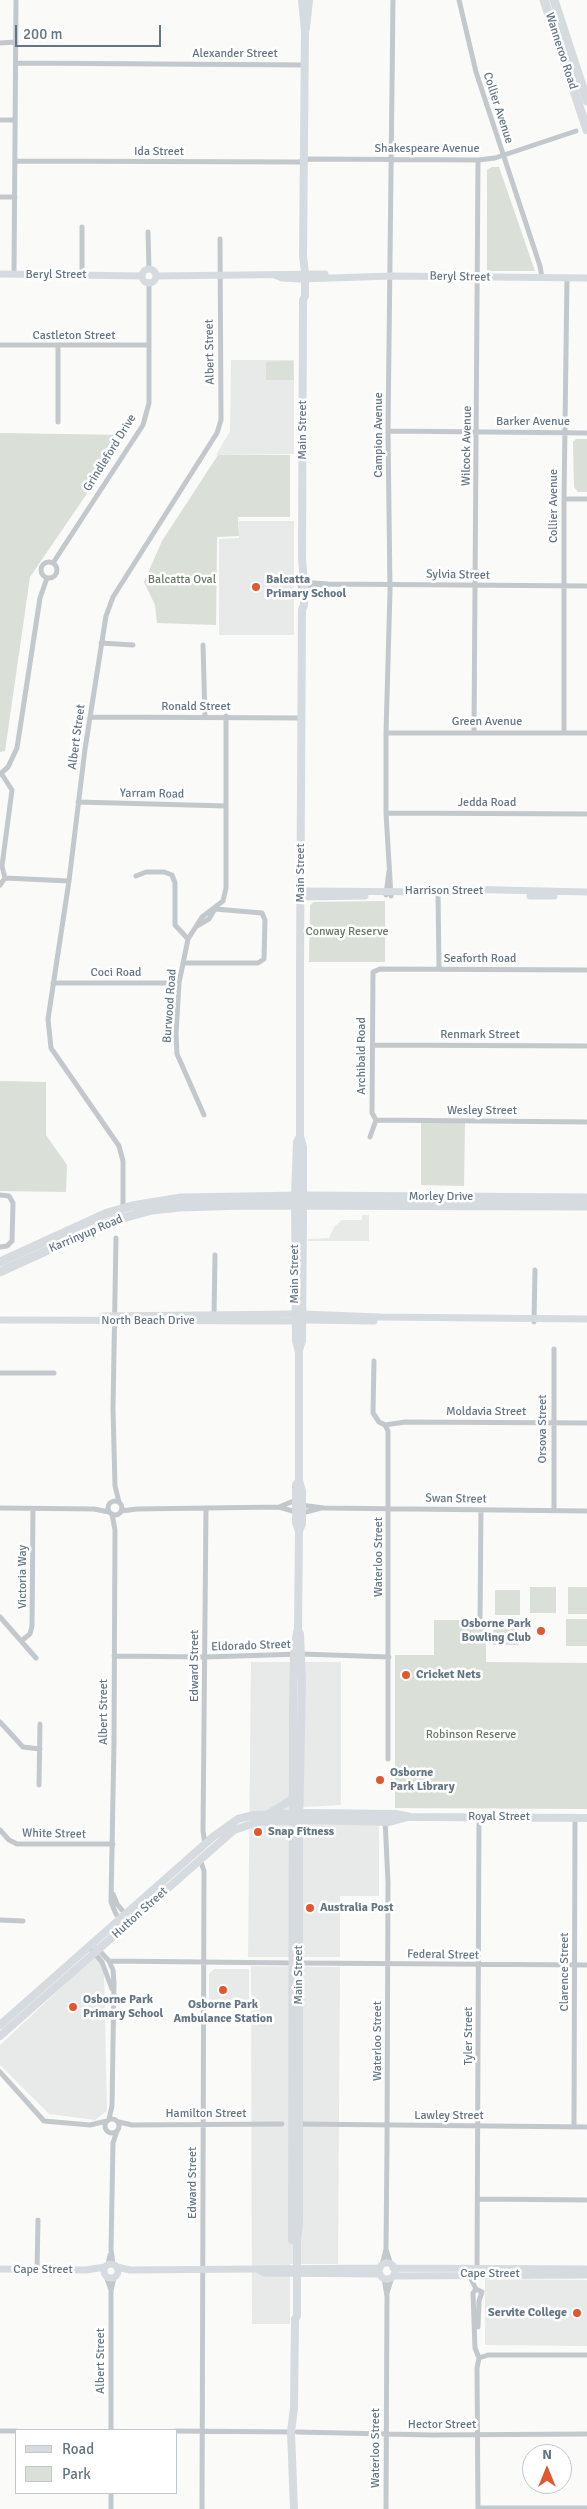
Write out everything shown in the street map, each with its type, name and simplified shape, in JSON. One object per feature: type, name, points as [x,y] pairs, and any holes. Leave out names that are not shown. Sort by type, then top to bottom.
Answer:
[{"type":"highway","name":"Wanneroo Road","points":[[544,0],[587,130]]},
{"type":"highway","name":"Wanneroo Road","points":[[554,0],[587,101]]},
{"type":"highway","name":"Karrinyup Road","points":[[0,1262],[91,1219],[124,1208],[181,1198],[299,1201]]},
{"type":"highway","name":"Morley Drive","points":[[299,1201],[587,1198]]},
{"type":"highway","name":"Karrinyup Road","points":[[0,1272],[97,1227],[152,1210],[203,1205],[299,1201]]},
{"type":"highway","name":"Morley Drive","points":[[299,1201],[587,1206]]},
{"type":"main road","name":"Main Street","points":[[302,0],[305,31]]},
{"type":"main road","name":"Main Street","points":[[296,1817],[294,1795],[298,1711],[299,1507],[302,1486],[299,1481],[299,1352],[302,1341],[299,1317],[297,1142],[300,1136],[302,718],[302,610],[299,605],[302,584],[300,566],[302,559],[303,300],[305,296],[303,276],[304,65],[305,31],[309,0]]},
{"type":"main road","name":"Main Street","points":[[294,2509],[295,2319],[297,2316],[295,2271],[297,1736]]},
{"type":"main road","points":[[266,1815],[291,1800],[294,1795]]},
{"type":"main road","name":"Hutton Street","points":[[126,1920],[205,1844],[238,1819],[266,1815],[296,1817]]},
{"type":"main road","name":"Royal Street","points":[[296,1817],[479,1816],[587,1818]]},
{"type":"main road","name":"Hutton Street","points":[[0,2025],[94,1948],[224,1836],[238,1828],[258,1822],[296,1817]]},
{"type":"main road","name":"Hutton Street","points":[[0,2036],[94,1948]]},
{"type":"street","points":[[14,274],[16,0]]},
{"type":"street","name":"Campion Avenue","points":[[388,894],[386,732],[390,584],[388,431],[392,276],[393,0]]},
{"type":"street","name":"Collier Avenue","points":[[459,0],[476,72],[540,266],[542,278]]},
{"type":"street","points":[[0,42],[16,42]]},
{"type":"street","name":"Alexander Street","points":[[16,63],[304,65]]},
{"type":"street","points":[[0,120],[15,120]]},
{"type":"street","name":"Shakespeare Avenue","points":[[304,161],[309,159],[478,160],[503,155],[576,131]]},
{"type":"street","name":"Wilcock Avenue","points":[[474,732],[474,586],[478,432],[478,160]]},
{"type":"street","name":"Ida Street","points":[[15,161],[304,161]]},
{"type":"street","points":[[0,197],[15,198]]},
{"type":"street","points":[[82,227],[82,274]]},
{"type":"street","points":[[148,232],[150,269],[156,276],[149,282],[144,281],[142,276],[144,271],[150,269]]},
{"type":"street","name":"Albert Street","points":[[124,1208],[123,1161],[117,1142],[52,1048],[48,1022],[101,643],[113,597],[217,433],[220,420],[218,276],[220,239]]},
{"type":"street","name":"Beryl Street","points":[[0,274],[142,276]]},
{"type":"street","name":"Beryl Street","points":[[156,276],[274,275],[282,278],[327,274],[332,276],[587,278]]},
{"type":"street","name":"Collier Avenue","points":[[564,733],[564,499],[567,278]]},
{"type":"street","name":"Grindleford Drive","points":[[53,564],[143,425],[149,403],[149,282]]},
{"type":"street","name":"Castleton Street","points":[[0,345],[149,345]]},
{"type":"street","points":[[58,346],[58,422]]},
{"type":"street","name":"Barker Avenue","points":[[388,431],[587,433]]},
{"type":"street","points":[[564,499],[587,499]]},
{"type":"street","points":[[46,563],[53,564],[56,566],[57,573],[53,577],[47,578],[43,574],[42,568],[46,563]]},
{"type":"street","points":[[0,885],[5,878],[2,866],[3,838],[12,790],[1,774],[8,766],[17,748],[40,598],[47,578]]},
{"type":"street","name":"Sylvia Street","points":[[302,584],[587,586]]},
{"type":"street","points":[[101,643],[133,645]]},
{"type":"street","points":[[203,645],[205,717]]},
{"type":"street","name":"Ronald Street","points":[[90,717],[226,716],[302,718]]},
{"type":"street","name":"Burwood Road","points":[[204,1116],[177,1054],[180,983],[188,939],[196,926],[209,919],[223,901],[226,888],[226,716]]},
{"type":"street","name":"Green Avenue","points":[[386,732],[587,733]]},
{"type":"street","name":"Yarram Road","points":[[78,802],[226,806]]},
{"type":"street","name":"Jedda Road","points":[[386,813],[587,814]]},
{"type":"street","points":[[136,876],[146,872],[164,872],[172,875],[174,883],[175,926],[188,939]]},
{"type":"street","points":[[5,878],[69,881]]},
{"type":"street","name":"Harrison Street","points":[[438,894],[456,889],[587,892]]},
{"type":"street","name":"Harrison Street","points":[[300,894],[457,893],[587,896]]},
{"type":"street","points":[[438,894],[439,969]]},
{"type":"street","points":[[183,963],[258,963],[264,959],[265,920],[262,913],[215,909]]},
{"type":"street","name":"Seaforth Road","points":[[373,972],[380,969],[587,970]]},
{"type":"street","name":"Archibald Road","points":[[370,1137],[376,1120],[372,1113],[373,972]]},
{"type":"street","name":"Coci Road","points":[[53,982],[180,983]]},
{"type":"street","name":"Renmark Street","points":[[373,1045],[587,1046]]},
{"type":"street","name":"Wesley Street","points":[[376,1120],[587,1122]]},
{"type":"street","points":[[0,1247],[7,1246],[12,1241],[13,1200],[3,1195]]},
{"type":"street","name":"Albert Street","points":[[115,1530],[111,1504],[115,1486],[116,1238]]},
{"type":"street","points":[[214,1318],[215,1255]]},
{"type":"street","points":[[534,1320],[535,1270]]},
{"type":"street","name":"North Beach Drive","points":[[0,1316],[115,1318],[299,1317],[534,1320],[587,1323]]},
{"type":"street","name":"North Beach Drive","points":[[0,1320],[115,1318]]},
{"type":"street","name":"North Beach Drive","points":[[534,1320],[587,1318]]},
{"type":"street","name":"Orsova Street","points":[[554,1349],[554,1510]]},
{"type":"street","name":"Waterloo Street","points":[[374,1361],[373,1413],[379,1422],[385,1425],[388,1431],[388,1759]]},
{"type":"street","points":[[0,1374],[54,1373]]},
{"type":"street","name":"Moldavia Street","points":[[385,1425],[405,1422],[587,1422]]},
{"type":"street","name":"Albert Street","points":[[115,1486],[120,1508],[115,1530],[112,1906],[126,1920]]},
{"type":"street","points":[[94,1509],[111,1504],[120,1508]]},
{"type":"street","name":"Swan Street","points":[[279,1507],[299,1507]]},
{"type":"street","name":"Swan Street","points":[[120,1508],[299,1507],[587,1511]]},
{"type":"street","points":[[0,1508],[94,1509],[111,1513],[120,1508]]},
{"type":"street","name":"Edward Street","points":[[205,1844],[206,1508]]},
{"type":"street","name":"Victoria Way","points":[[22,1641],[30,1634],[32,1626],[33,1509]]},
{"type":"street","points":[[480,1619],[481,1510]]},
{"type":"street","points":[[0,1617],[36,1658]]},
{"type":"street","name":"Eldorado Street","points":[[114,1656],[205,1657],[298,1654],[389,1657]]},
{"type":"street","points":[[0,1722],[23,1747],[40,1749]]},
{"type":"street","points":[[39,1786],[40,1724]]},
{"type":"street","name":"Tyler Street","points":[[478,2508],[477,2363],[479,2301],[482,2292],[476,2289],[478,2256],[479,1816]]},
{"type":"street","name":"Waterloo Street","points":[[387,1818],[386,2249],[381,2271],[387,2296]]},
{"type":"street","name":"Clarence Street","points":[[574,2127],[576,1818]]},
{"type":"street","points":[[204,1824],[214,1836]]},
{"type":"street","name":"White Street","points":[[0,1830],[9,1840],[17,1844],[113,1844]]},
{"type":"street","name":"Edward Street","points":[[199,1858],[204,1871],[202,2509]]},
{"type":"street","points":[[0,1920],[22,1921]]},
{"type":"street","points":[[90,2124],[106,2131],[112,2106],[113,1970],[109,1961],[94,1948]]},
{"type":"street","points":[[94,1948],[109,1979],[114,1997]]},
{"type":"street","name":"Federal Street","points":[[109,1961],[133,1963],[587,1965]]},
{"type":"street","name":"Federal Street","points":[[113,1970],[120,1965],[133,1963]]},
{"type":"street","points":[[0,2072],[41,2119],[54,2123],[90,2124],[108,2120]]},
{"type":"street","points":[[112,2106],[118,2121],[118,2130]]},
{"type":"street","name":"Hamilton Street","points":[[108,2120],[132,2125],[282,2124]]},
{"type":"street","name":"Hamilton Street","points":[[106,2131],[112,2133],[132,2125]]},
{"type":"street","name":"Lawley Street","points":[[296,2125],[587,2127]]},
{"type":"street","name":"Albert Street","points":[[111,2429],[112,2143],[118,2130]]},
{"type":"street","name":"Albert Street","points":[[106,2131],[112,2143]]},
{"type":"street","points":[[478,2199],[587,2200]]},
{"type":"street","points":[[36,2270],[38,2220]]},
{"type":"street","name":"Waterloo Street","points":[[386,2249],[392,2271],[387,2296],[386,2509]]},
{"type":"street","name":"Cape Street","points":[[0,2269],[259,2270],[263,2268],[295,2271],[587,2275]]},
{"type":"street","name":"Cape Street","points":[[477,2272],[587,2269]]},
{"type":"street","name":"Cape Street","points":[[381,2271],[392,2271]]},
{"type":"street","points":[[478,2356],[587,2355]]},
{"type":"street","points":[[0,2431],[15,2431]]},
{"type":"street","name":"Hector Street","points":[[178,2431],[477,2435],[587,2434]]},
{"type":"street","points":[[110,2509],[111,2494]]},
{"type":"street","points":[[478,2508],[587,2508]]},
{"type":"shaded area","points":[[231,360],[294,360],[294,454],[216,455],[230,431]]},
{"type":"shaded area","name":"Balcatta Primary School","points":[[239,521],[294,521],[294,635],[219,635],[219,539],[239,538]]},
{"type":"shaded area","points":[[362,1215],[369,1215],[369,1241],[308,1241],[308,1239],[329,1238],[334,1227],[342,1220],[362,1220]]},
{"type":"shaded area","points":[[251,1662],[341,1662],[341,1805],[303,1807],[303,1822],[379,1823],[379,1896],[340,1896],[340,1957],[248,1957]]},
{"type":"shaded area","name":"Osborne Park Primary School","points":[[96,1955],[104,1968],[107,2111],[95,2120],[49,2114],[0,2065],[0,2045]]},
{"type":"shaded area","points":[[251,1966],[340,1967],[338,2264],[290,2264],[290,2324],[252,2324]]},
{"type":"shaded area","points":[[214,1969],[249,1969],[249,2000],[209,2000],[209,1974]]},
{"type":"shaded area","points":[[485,2279],[587,2280],[587,2346],[485,2345]]},
{"type":"green space","points":[[492,167],[499,167],[535,271],[487,271],[487,170]]},
{"type":"green space","points":[[293,361],[294,380],[266,380],[266,362]]},
{"type":"green space","points":[[0,433],[127,435],[30,577],[5,751],[0,752]]},
{"type":"green space","points":[[576,439],[587,439],[587,492],[578,492],[574,487],[573,442]]},
{"type":"green space","name":"Balcatta Oval","points":[[218,455],[290,455],[290,517],[238,517],[239,536],[217,537],[216,625],[157,623],[155,605],[144,582],[162,541]]},
{"type":"green space","name":"Conway Reserve","points":[[385,901],[385,962],[309,962],[310,905],[314,902]]},
{"type":"green space","points":[[0,1081],[46,1082],[46,1135],[67,1165],[66,1192],[0,1191]]},
{"type":"green space","points":[[421,1123],[465,1123],[464,1186],[421,1185]]},
{"type":"green space","points":[[530,1587],[556,1587],[556,1613],[530,1613]]},
{"type":"green space","points":[[568,1587],[587,1587],[587,1614],[568,1614]]},
{"type":"green space","points":[[495,1590],[520,1590],[520,1615],[495,1615]]},
{"type":"green space","points":[[493,1619],[519,1619],[519,1645],[493,1645]]},
{"type":"green space","points":[[566,1619],[587,1619],[587,1646],[566,1646]]},
{"type":"green space","name":"Robinson Reserve","points":[[434,1620],[486,1620],[486,1662],[587,1663],[587,1809],[395,1808],[395,1655],[434,1655]]},
{"type":"place","name":"Balcatta Primary School","points":[[256,587]]},
{"type":"place","name":"Osborne Park Bowling Club","points":[[541,1631]]},
{"type":"place","name":"Cricket Nets","points":[[406,1675]]},
{"type":"place","name":"Osborne Park Library","points":[[380,1780]]},
{"type":"place","name":"Snap Fitness","points":[[258,1832]]},
{"type":"place","name":"Australia Post","points":[[310,1908]]},
{"type":"place","name":"Osborne Park Ambulance Station","points":[[223,1990]]},
{"type":"place","name":"Osborne Park Primary School","points":[[73,2007]]},
{"type":"place","name":"Servite College","points":[[577,2313]]}]
